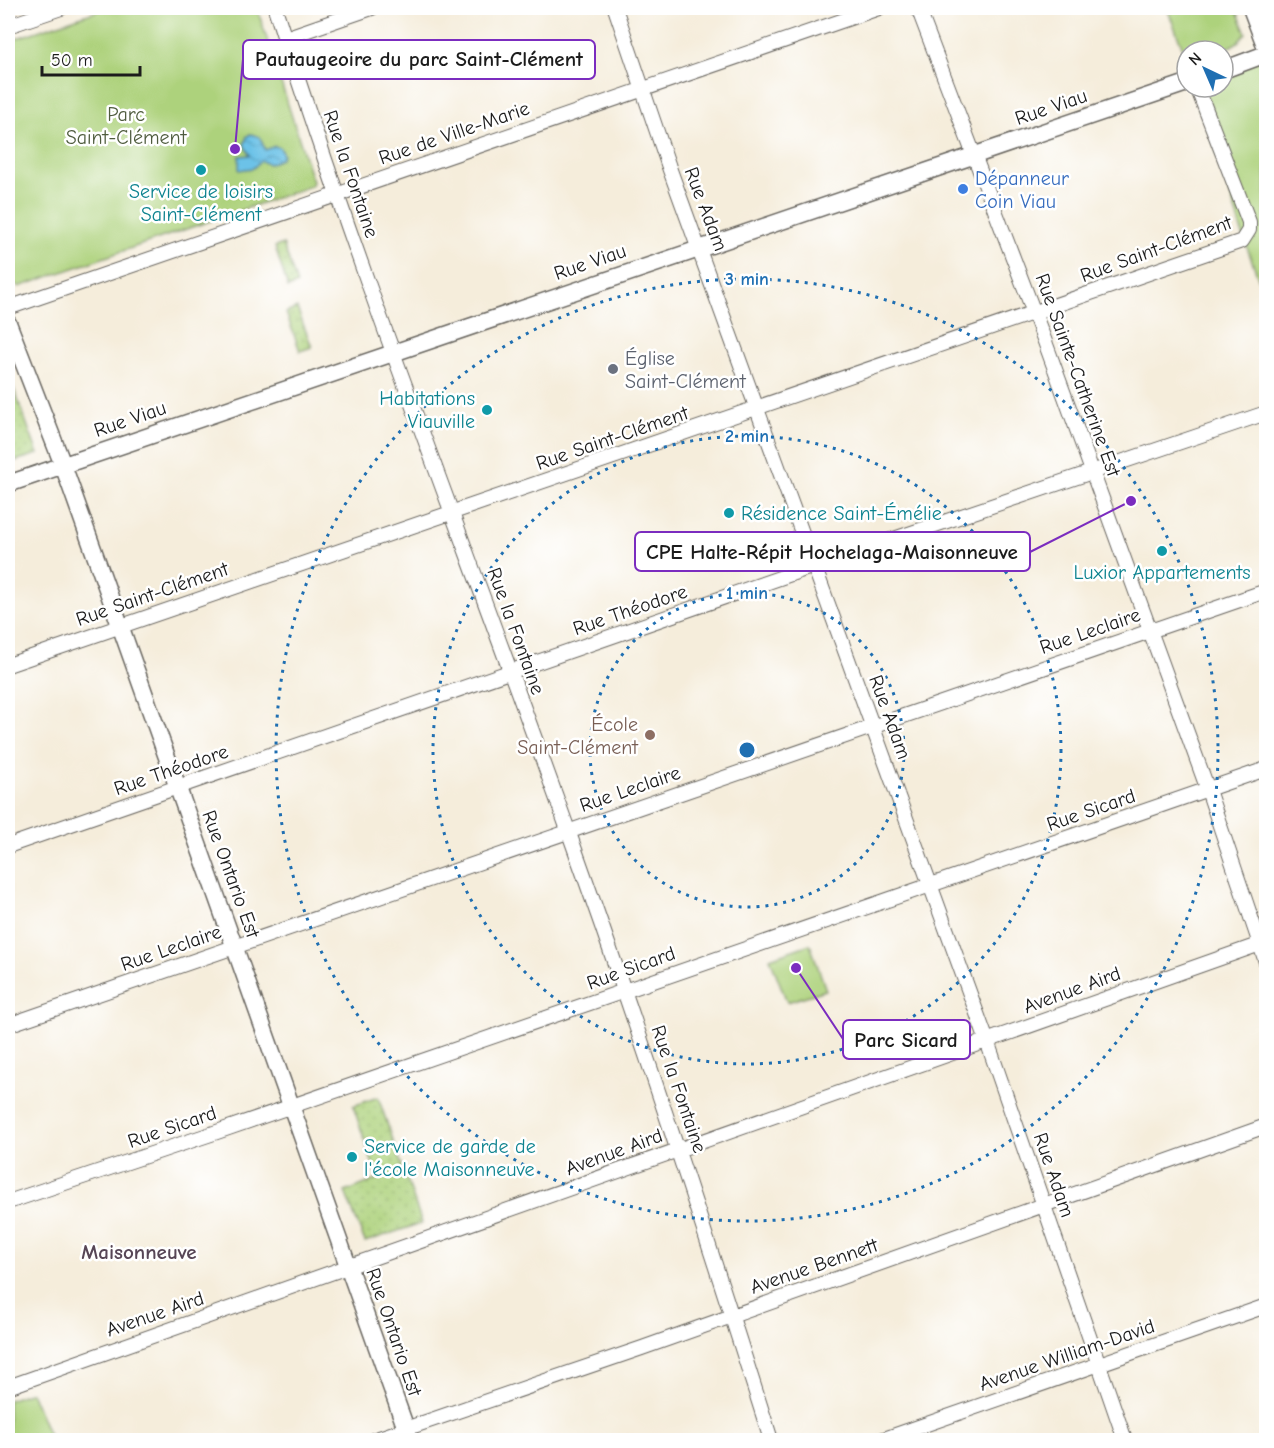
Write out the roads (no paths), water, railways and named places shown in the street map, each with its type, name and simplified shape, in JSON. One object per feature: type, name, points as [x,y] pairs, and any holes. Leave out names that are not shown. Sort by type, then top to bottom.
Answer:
[{"type":"main road","points":[[1251,8],[1266,48]]},
{"type":"main road","points":[[1235,66],[1266,54]]},
{"type":"main road","name":"Rue Viau","points":[[8,484],[699,247],[1175,87]]},
{"type":"main road","name":"Rue Ontario Est","points":[[8,323],[63,465],[408,1434]]},
{"type":"street","points":[[8,26],[62,8]]},
{"type":"street","name":"Rue la Fontaine","points":[[275,8],[336,193],[392,352],[568,831],[680,1149],[771,1440]]},
{"type":"street","points":[[285,38],[372,8]]},
{"type":"street","name":"Rue Adam","points":[[615,8],[756,408],[987,1041],[1125,1440]]},
{"type":"street","name":"Rue de Ville-Marie","points":[[8,308],[336,193],[879,8]]},
{"type":"street","name":"Rue Sainte-Catherine Est","points":[[918,8],[1035,314],[1264,943],[1266,962]]},
{"type":"street","name":"Rue Saint-Clément","points":[[8,664],[1237,243],[1246,237],[1250,222],[1202,99]]},
{"type":"street","name":"Rue Théodore","points":[[8,846],[814,566],[1266,413]]},
{"type":"street","name":"Rue Leclaire","points":[[8,1025],[1266,591]]},
{"type":"street","name":"Rue Sicard","points":[[8,1202],[1266,769]]},
{"type":"street","name":"Avenue Aird","points":[[8,1387],[1264,943]]},
{"type":"street","name":"Avenue Bennett","points":[[373,1440],[408,1434],[732,1315],[1266,1126]]},
{"type":"street","name":"Avenue William-David","points":[[880,1440],[1266,1306]]},
{"type":"water","points":[[251,134],[260,137],[265,150],[275,146],[280,148],[283,154],[281,159],[269,164],[261,161],[253,168],[239,170],[239,156],[250,155],[244,145],[247,136]]},
{"type":"place","name":"Pautaugeoire du parc Saint-Clément","points":[[235,149]]},
{"type":"place","name":"Service de loisirs Saint-Clément","points":[[201,170]]},
{"type":"place","name":"Dépanneur Coin Viau","points":[[963,189]]},
{"type":"place","name":"Église Saint-Clément","points":[[613,369]]},
{"type":"place","name":"Habitations Viauville","points":[[487,410]]},
{"type":"place","name":"CPE Halte-Répit Hochelaga-Maisonneuve","points":[[1131,501]]},
{"type":"place","name":"Résidence Saint-Émélie","points":[[729,513]]},
{"type":"place","name":"Luxior Appartements","points":[[1162,551]]},
{"type":"place","name":"École Saint-Clément","points":[[650,735]]},
{"type":"place","name":"Parc Sicard","points":[[796,968]]},
{"type":"place","name":"Service de garde de l'école Maisonneuve","points":[[352,1157]]},
{"type":"district","name":"Maisonneuve","points":[[139,1252]]},
{"type":"park label","name":"Parc Saint-Clément","points":[[126,126]]}]
